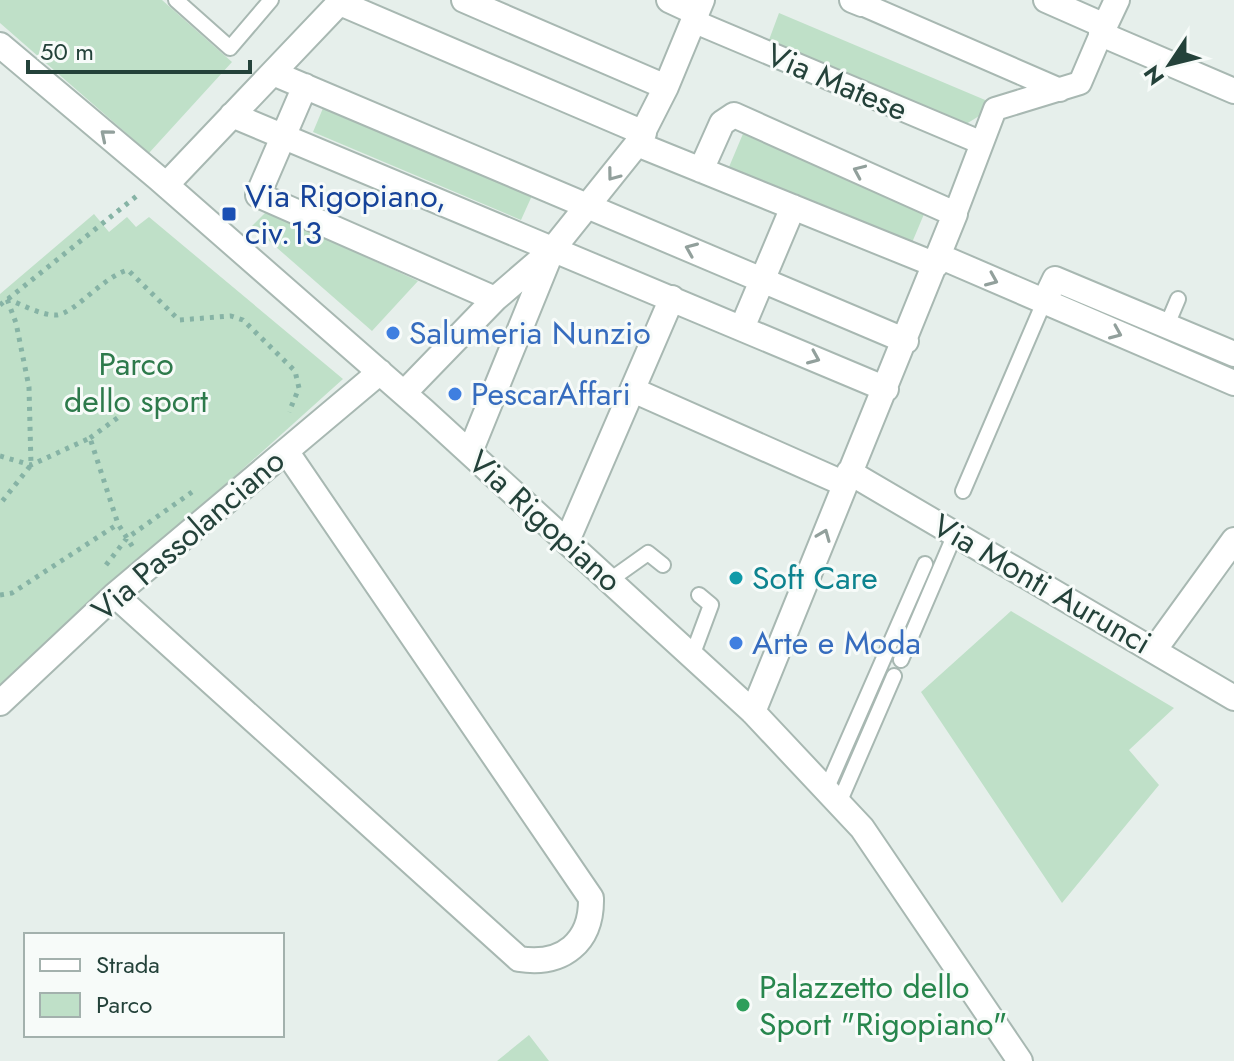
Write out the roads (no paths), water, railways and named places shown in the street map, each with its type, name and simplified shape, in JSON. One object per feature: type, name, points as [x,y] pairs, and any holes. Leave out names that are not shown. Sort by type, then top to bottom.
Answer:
[{"type":"street","points":[[464,0],[666,87]]},
{"type":"street","points":[[404,393],[495,299],[552,250],[589,207],[640,138],[666,87],[697,11],[669,0]]},
{"type":"street","points":[[1046,0],[1234,91]]},
{"type":"street","points":[[753,712],[906,341],[995,109],[1080,83],[1117,0]]},
{"type":"street","points":[[166,185],[341,1],[640,138],[701,170],[1044,302],[1234,383]]},
{"type":"street","points":[[859,1],[1060,90]]},
{"type":"street","name":"Via Matese","points":[[697,11],[982,143]]},
{"type":"street","name":"Via Rigopiano","points":[[0,45],[404,393],[753,712],[862,828],[1020,1061]]},
{"type":"street","points":[[273,73],[906,341]]},
{"type":"street","points":[[305,86],[258,195],[495,299]]},
{"type":"street","points":[[232,115],[886,389]]},
{"type":"street","points":[[701,170],[722,123],[734,115],[955,214]]},
{"type":"street","points":[[742,328],[793,207]]},
{"type":"street","points":[[470,452],[552,250]]},
{"type":"street","points":[[1044,302],[1055,279],[1234,354]]},
{"type":"street","points":[[567,541],[672,298]]},
{"type":"street","name":"Via Passolanciano","points":[[0,703],[115,595],[380,372]]},
{"type":"street","name":"Via Monti Aurunci","points":[[633,390],[847,478],[955,534],[1234,698]]},
{"type":"street","points":[[115,595],[519,959],[534,962],[570,950],[588,929],[591,898],[286,451]]},
{"type":"street","points":[[1155,649],[1234,540]]},
{"type":"lane","points":[[176,0],[230,48],[271,0]]},
{"type":"lane","points":[[1167,325],[1178,299]]},
{"type":"lane","points":[[963,491],[1044,302]]},
{"type":"lane","points":[[901,660],[955,534]]},
{"type":"lane","points":[[610,580],[648,553],[663,565]]},
{"type":"lane","points":[[832,796],[925,564]]},
{"type":"lane","points":[[692,656],[711,605],[699,595]]},
{"type":"lane","points":[[832,796],[894,676]]},
{"type":"place","name":"Via Rigopiano, civ.13","points":[[229,214]]},
{"type":"place","name":"Salumeria Nunzio","points":[[393,333]]},
{"type":"place","name":"PescarAffari","points":[[455,394]]},
{"type":"place","name":"Soft Care","points":[[736,578]]},
{"type":"place","name":"Arte e Moda","points":[[736,643]]},
{"type":"place","name":"Palazzetto dello Sport \"Rigopiano\"","points":[[743,1005]]},
{"type":"park label","name":"Parco dello sport","points":[[136,382]]}]
